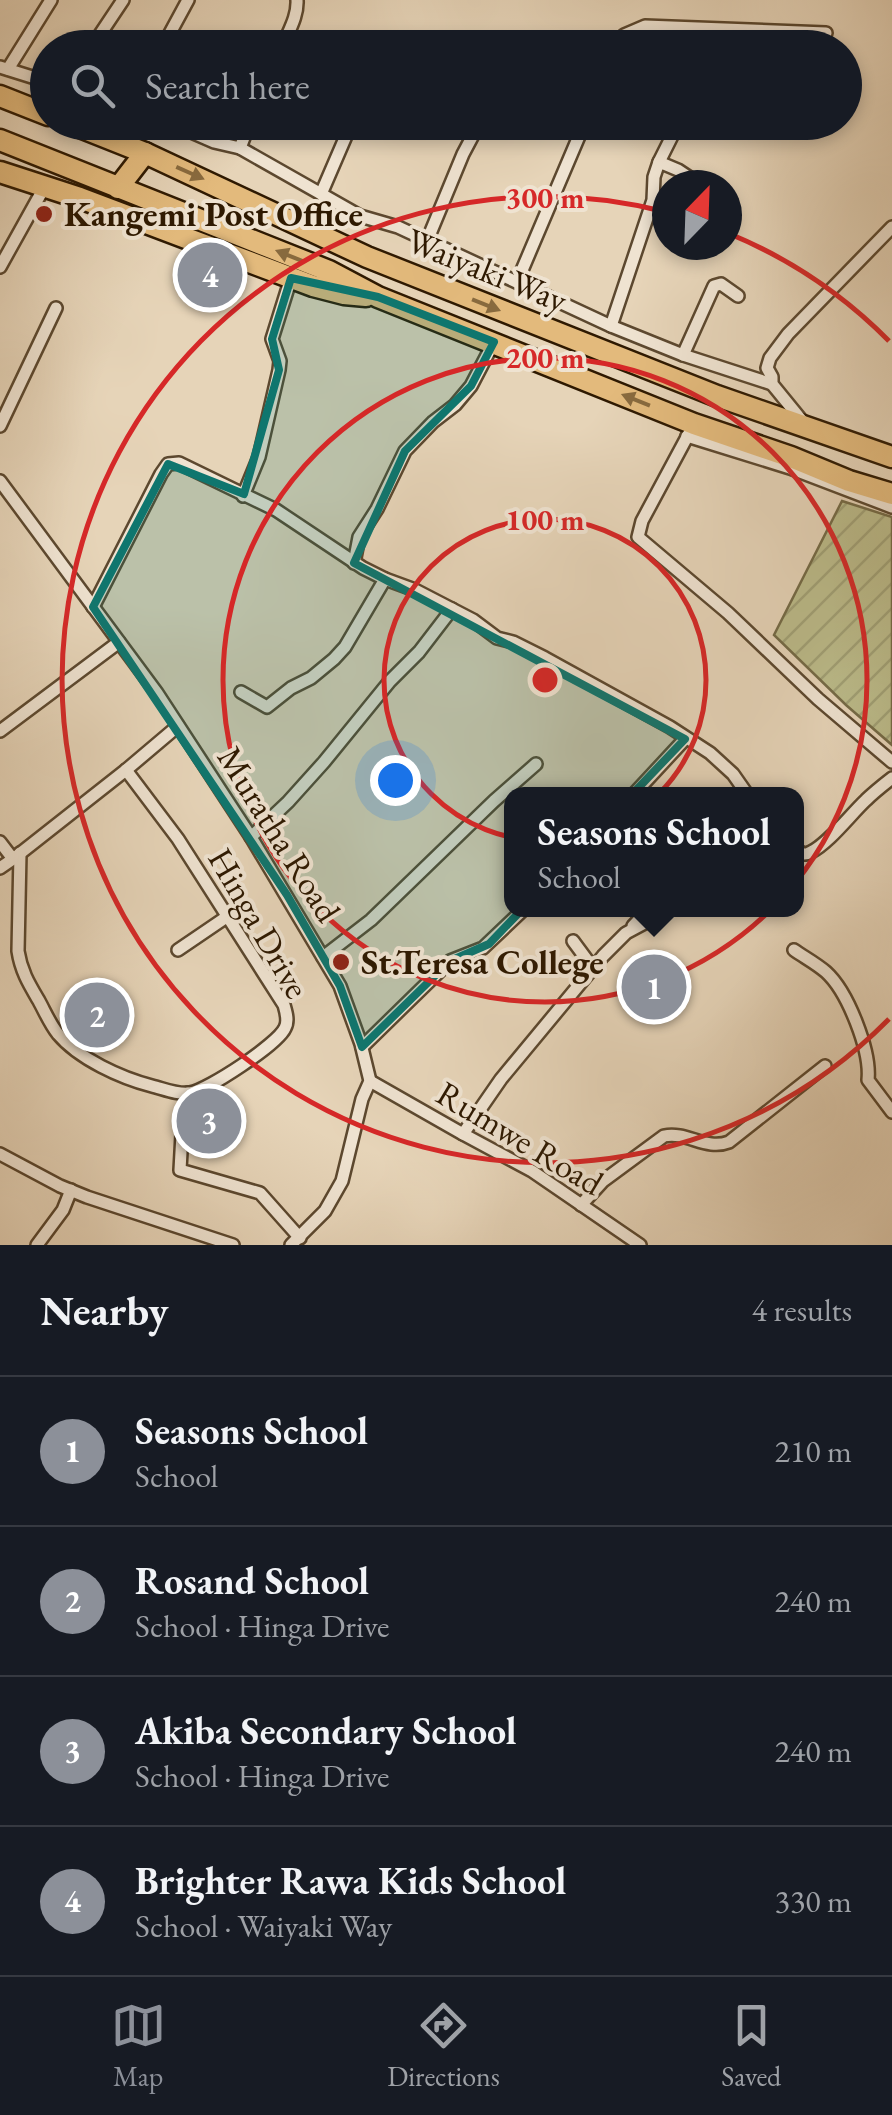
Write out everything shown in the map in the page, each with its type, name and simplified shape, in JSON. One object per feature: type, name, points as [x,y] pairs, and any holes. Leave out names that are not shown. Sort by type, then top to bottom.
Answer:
[{"type":"highway","points":[[0,96],[30,108]]},
{"type":"highway","name":"Waiyaki Way","points":[[0,140],[329,271],[378,297],[494,342],[691,430],[791,457],[850,482],[892,494]]},
{"type":"highway","name":"Waiyaki Way","points":[[113,140],[368,257],[718,396],[892,457]]},
{"type":"highway","points":[[118,188],[146,153]]},
{"type":"highway","name":"Waiyaki Way","points":[[0,172],[331,292],[378,297]]},
{"type":"street","points":[[30,76],[4,68],[50,0]]},
{"type":"street","points":[[102,30],[122,0]]},
{"type":"street","points":[[172,30],[188,0]]},
{"type":"street","points":[[290,30],[297,0]]},
{"type":"street","points":[[634,30],[645,26],[766,30]]},
{"type":"street","points":[[221,140],[360,216],[398,226],[611,326],[772,384],[806,426]]},
{"type":"street","points":[[240,148],[243,140]]},
{"type":"street","points":[[321,194],[344,140]]},
{"type":"street","points":[[426,241],[470,140]]},
{"type":"street","points":[[516,282],[577,140]]},
{"type":"street","points":[[611,326],[653,200],[654,177],[670,140]]},
{"type":"street","points":[[659,162],[678,170]]},
{"type":"street","points":[[0,267],[45,186]]},
{"type":"street","points":[[772,384],[767,368],[770,358],[788,334],[892,227]]},
{"type":"street","points":[[243,496],[260,457],[279,370],[280,360],[272,340],[292,278]]},
{"type":"street","points":[[683,355],[714,286],[721,284],[738,296]]},
{"type":"street","points":[[0,426],[56,308]]},
{"type":"street","points":[[354,563],[360,537],[405,451],[472,386],[494,342]]},
{"type":"street","points":[[892,507],[691,430],[642,521],[638,537],[892,762]]},
{"type":"street","points":[[93,606],[168,464],[179,462],[276,510],[354,563],[452,609],[498,638],[545,658],[670,727],[710,753],[741,787]]},
{"type":"street","name":"Muratha Road","points":[[0,481],[120,642],[251,837],[340,986],[370,1081]]},
{"type":"street","points":[[241,692],[268,707],[323,670],[345,648],[385,579]]},
{"type":"street","points":[[251,837],[324,762],[452,609]]},
{"type":"street","points":[[0,730],[120,642]]},
{"type":"street","points":[[0,868],[178,726]]},
{"type":"street","points":[[640,787],[685,739]]},
{"type":"street","points":[[510,787],[536,764]]},
{"type":"street","name":"Hinga Drive","points":[[126,770],[178,839],[287,1014],[286,1027],[274,1040],[236,1069],[188,1093]]},
{"type":"street","points":[[804,854],[815,849],[892,778]]},
{"type":"street","points":[[323,956],[371,920],[504,792]]},
{"type":"street","points":[[0,842],[17,856],[20,967],[49,1022],[61,1038],[118,1074],[188,1093],[180,1170],[260,1193],[296,1242],[325,1211],[342,1181],[370,1081]]},
{"type":"street","points":[[178,950],[228,916]]},
{"type":"street","points":[[362,1047],[450,961],[490,944],[516,917]]},
{"type":"street","points":[[462,1134],[500,1079],[641,917]]},
{"type":"street","points":[[626,933],[656,917]]},
{"type":"street","points":[[573,941],[594,968]]},
{"type":"street","points":[[794,950],[828,974],[837,986],[864,1044],[870,1068],[868,1080],[892,1112]]},
{"type":"street","points":[[580,1205],[603,1181],[664,1136],[675,1134],[712,1146],[729,1142],[825,1066]]},
{"type":"street","name":"Rumwe Road","points":[[370,1081],[532,1171],[640,1245]]},
{"type":"street","points":[[0,1154],[72,1190],[233,1245]]},
{"type":"street","points":[[37,1245],[63,1210],[72,1190]]},
{"type":"highlighted area","points":[[291,278],[378,297],[494,342],[471,386],[405,451],[354,563],[685,739],[489,944],[450,961],[362,1047],[340,986],[287,895],[93,607],[168,464],[244,494],[279,370],[272,339]]},
{"type":"green space","points":[[842,501],[892,517],[892,745],[774,635]]},
{"type":"place","name":"Kangemi Post Office","points":[[44,214]]},
{"type":"place","name":"Brighter Rawa Kids School","points":[[210,275]]},
{"type":"place","name":"St.Teresa College","points":[[341,962]]},
{"type":"place","name":"Seasons School","points":[[654,987]]},
{"type":"place","name":"Rosand School","points":[[97,1015]]},
{"type":"place","name":"Akiba Secondary School","points":[[209,1121]]}]
